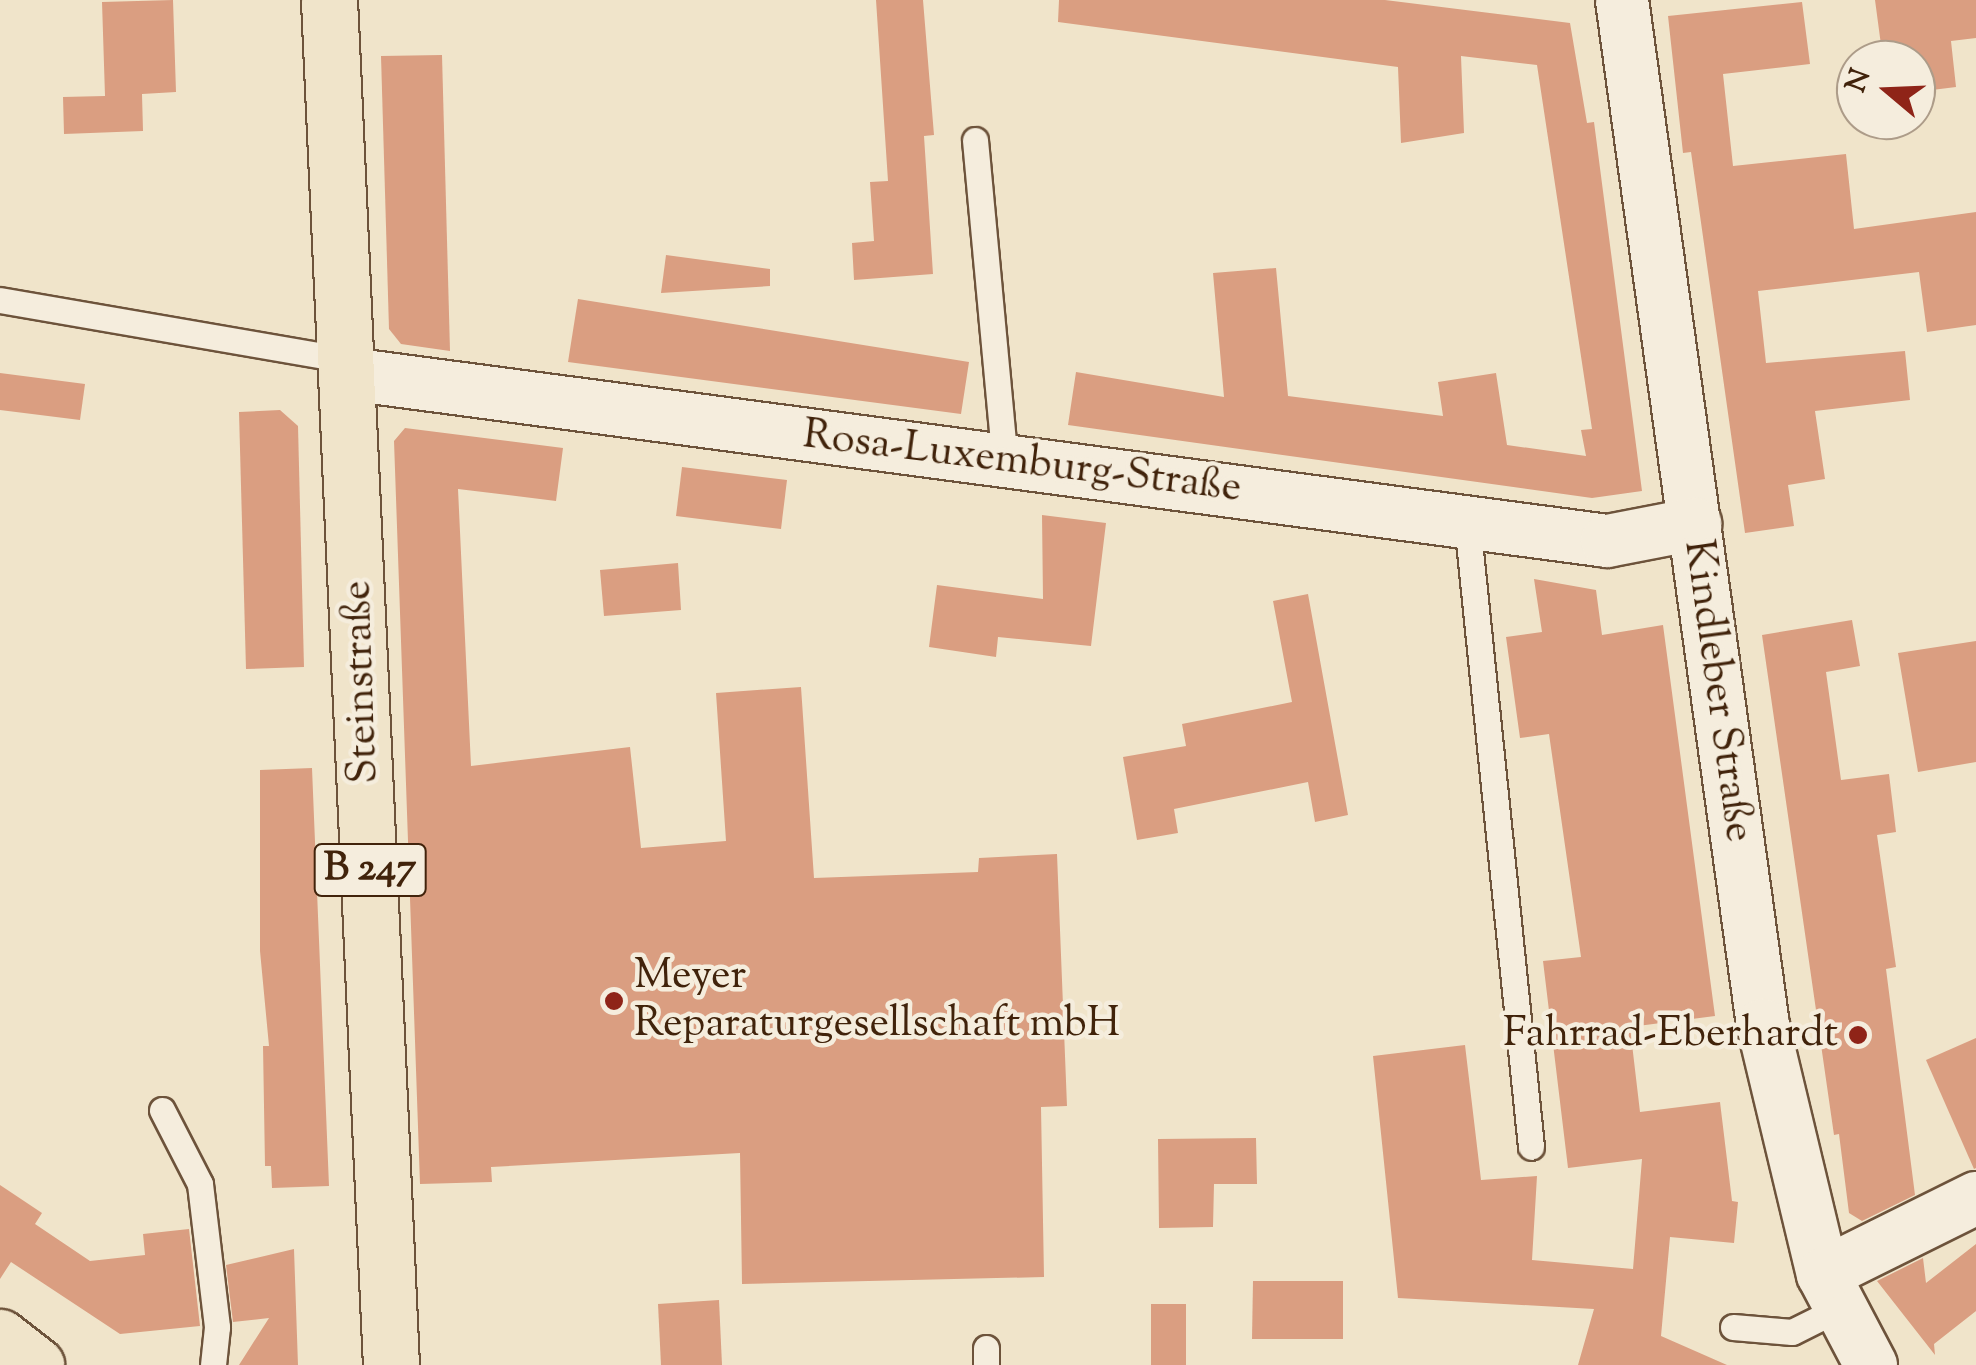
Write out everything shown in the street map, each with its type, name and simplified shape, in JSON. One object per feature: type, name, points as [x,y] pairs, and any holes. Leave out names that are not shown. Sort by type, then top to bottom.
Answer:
[{"type":"main road","name":"Steinstraße","points":[[329,0],[349,367],[391,1365]]},
{"type":"main road","points":[[0,1337],[36,1365]]},
{"type":"street","name":"Kindleber Straße","points":[[1622,0],[1763,1025],[1830,1292],[1871,1365]]},
{"type":"street","name":"Rosa-Luxemburg-Straße","points":[[349,367],[1005,461],[1607,540],[1695,524]]},
{"type":"street","points":[[1830,1292],[1976,1198]]},
{"type":"lane","points":[[975,140],[1005,461]]},
{"type":"lane","points":[[0,300],[349,367]]},
{"type":"lane","points":[[1466,522],[1531,1147]]},
{"type":"lane","points":[[162,1110],[200,1184],[217,1327],[213,1365]]},
{"type":"lane","points":[[1733,1327],[1792,1332],[1830,1292]]},
{"type":"building","points":[[173,0],[176,92],[142,94],[143,131],[64,134],[63,97],[105,96],[102,2]]},
{"type":"building","points":[[876,0],[923,0],[934,135],[924,136],[933,274],[854,280],[852,243],[874,241],[870,182],[888,181]]},
{"type":"building","points":[[1059,0],[1385,0],[1570,23],[1587,123],[1594,122],[1642,491],[1592,498],[1068,425],[1076,372],[1224,397],[1213,273],[1276,268],[1288,396],[1443,416],[1438,382],[1496,373],[1507,445],[1586,456],[1581,430],[1592,429],[1537,65],[1461,56],[1464,133],[1401,143],[1398,67],[1058,22]]},
{"type":"building","points":[[1875,0],[1976,0],[1976,38],[1951,41],[1956,87],[1936,90],[1936,40],[1880,40]]},
{"type":"building","points":[[1802,2],[1810,64],[1723,74],[1733,166],[1846,154],[1854,229],[1976,212],[1976,325],[1927,332],[1919,272],[1758,291],[1766,363],[1905,351],[1910,400],[1815,411],[1825,479],[1788,485],[1794,526],[1745,533],[1691,152],[1683,153],[1668,16]]},
{"type":"building","points":[[442,55],[450,351],[401,344],[389,329],[381,56]]},
{"type":"building","points":[[666,255],[770,269],[770,286],[661,293]]},
{"type":"building","points":[[578,299],[969,362],[961,414],[568,362]]},
{"type":"building","points":[[0,373],[85,384],[80,420],[0,410]]},
{"type":"building","points":[[280,410],[298,426],[304,667],[246,669],[239,412]]},
{"type":"building","points":[[405,428],[563,448],[556,501],[458,489],[471,766],[630,747],[641,848],[726,841],[716,693],[801,687],[814,878],[978,872],[979,858],[1057,854],[1067,1106],[1041,1107],[1044,1277],[742,1284],[740,1153],[491,1167],[492,1182],[420,1184],[394,441]]},
{"type":"building","points":[[682,467],[787,480],[781,529],[676,516]]},
{"type":"building","points":[[1042,515],[1106,523],[1091,646],[998,637],[996,657],[929,647],[937,585],[1043,599]]},
{"type":"building","points":[[678,563],[681,610],[604,616],[600,570]]},
{"type":"building","points":[[1534,579],[1596,590],[1602,635],[1663,625],[1715,1016],[1630,1027],[1640,1112],[1720,1102],[1732,1201],[1738,1202],[1734,1243],[1670,1237],[1661,1336],[1727,1365],[1578,1365],[1594,1309],[1398,1298],[1373,1056],[1465,1045],[1481,1180],[1537,1176],[1532,1260],[1633,1269],[1642,1159],[1568,1168],[1543,961],[1581,957],[1549,734],[1520,738],[1506,637],[1542,632]]},
{"type":"building","points":[[1308,594],[1348,815],[1315,822],[1308,782],[1174,809],[1178,833],[1137,840],[1123,757],[1186,746],[1182,724],[1292,702],[1273,601]]},
{"type":"building","points":[[1852,620],[1860,666],[1826,672],[1841,780],[1889,774],[1896,832],[1877,835],[1896,967],[1886,969],[1915,1195],[1862,1221],[1849,1213],[1839,1134],[1834,1135],[1762,635]]},
{"type":"building","points":[[1976,641],[1976,762],[1918,772],[1898,653]]},
{"type":"building","points":[[312,768],[329,1186],[272,1188],[271,1166],[265,1166],[263,1046],[269,1046],[260,951],[260,770]]},
{"type":"building","points":[[1976,1038],[1976,1168],[1974,1169],[1926,1060]]},
{"type":"building","points":[[1256,1138],[1257,1184],[1214,1184],[1213,1227],[1159,1228],[1158,1139]]},
{"type":"building","points":[[0,1185],[42,1213],[35,1224],[90,1261],[145,1255],[143,1234],[189,1229],[200,1326],[120,1334],[11,1262],[0,1279]]},
{"type":"building","points":[[1976,1244],[1976,1311],[1934,1344],[1935,1355],[1877,1281],[1923,1258],[1926,1283]]},
{"type":"building","points":[[294,1249],[298,1365],[239,1365],[269,1318],[233,1322],[226,1265]]},
{"type":"building","points":[[1253,1281],[1343,1281],[1343,1339],[1252,1339]]},
{"type":"building","points":[[719,1300],[722,1365],[661,1365],[658,1304]]},
{"type":"building","points":[[1151,1304],[1186,1304],[1186,1365],[1151,1365]]},
{"type":"place","name":"Meyer Reparaturgesellschaft mbH","points":[[614,1001]]},
{"type":"place","name":"Fahrrad-Eberhardt","points":[[1858,1035]]}]
